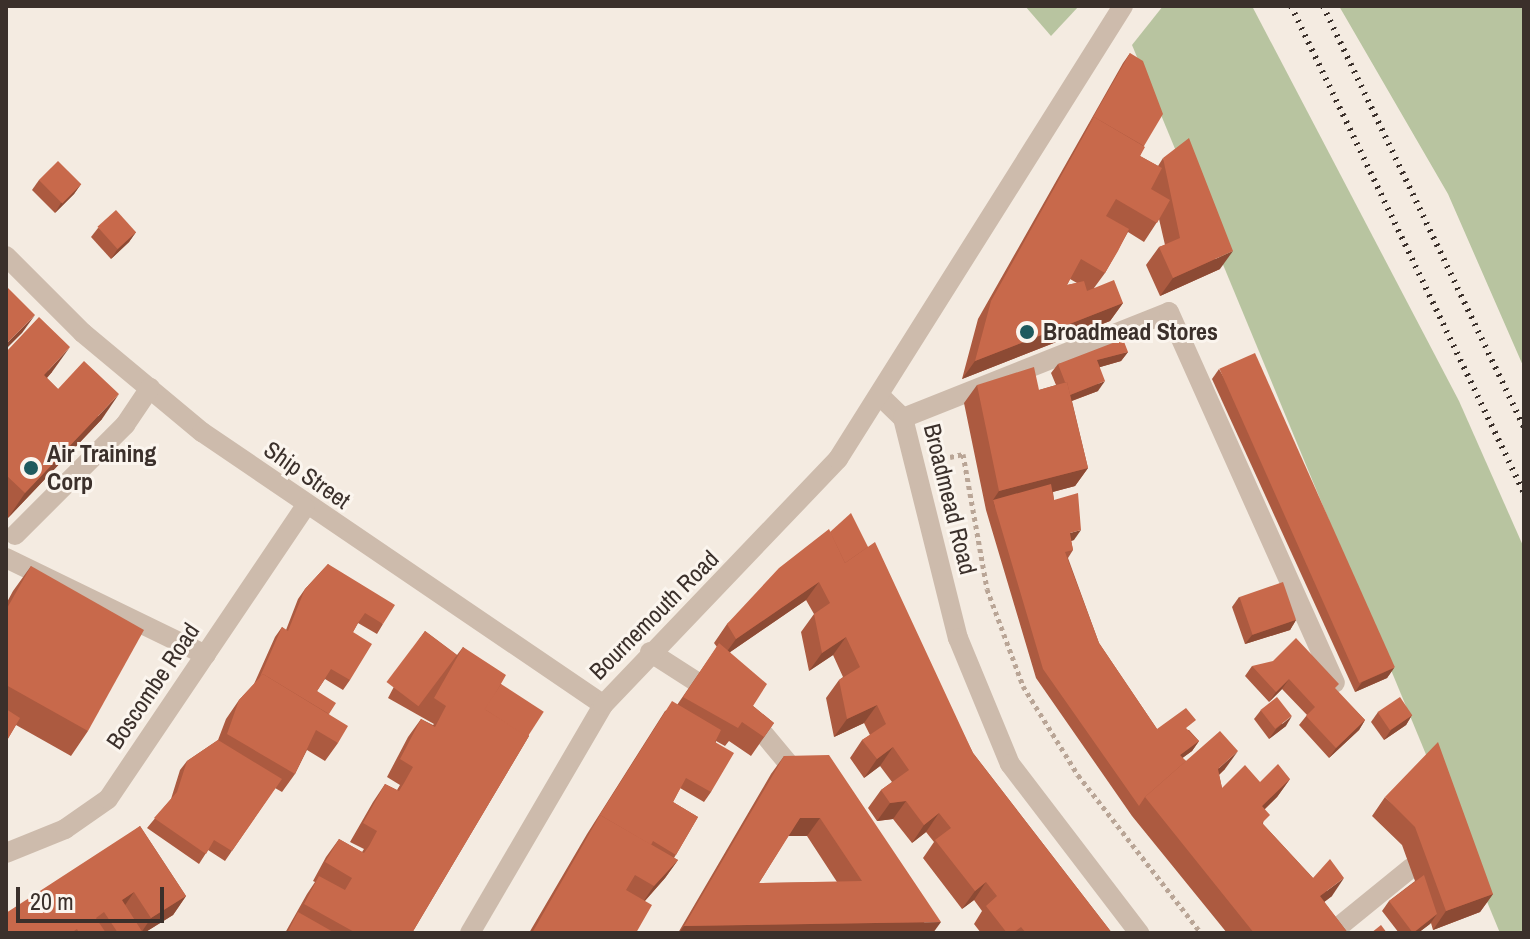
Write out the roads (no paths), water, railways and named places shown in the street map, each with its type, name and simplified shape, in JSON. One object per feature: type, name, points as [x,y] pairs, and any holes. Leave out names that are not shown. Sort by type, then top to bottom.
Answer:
[{"type":"street","points":[[880,396],[1123,6]]},
{"type":"street","name":"Ship Street","points":[[6,256],[150,388],[305,507],[603,705]]},
{"type":"street","points":[[903,418],[1169,312],[1335,683]]},
{"type":"street","points":[[15,535],[125,425],[150,388]]},
{"type":"street","name":"Broadmead Road","points":[[880,396],[903,418],[958,638],[1010,764],[1139,933]]},
{"type":"street","name":"Bournemouth Road","points":[[470,933],[603,705],[650,652],[809,492],[880,396]]},
{"type":"street","name":"Boscombe Road","points":[[6,853],[65,829],[108,799],[305,507]]},
{"type":"street","points":[[6,558],[206,655]]},
{"type":"street","points":[[650,652],[757,721],[793,769]]},
{"type":"street","points":[[1331,933],[1411,868]]},
{"type":"railway","points":[[1291,6],[1524,493]]},
{"type":"railway","points":[[1323,6],[1524,427]]},
{"type":"place","name":"Broadmead Stores","points":[[1027,332]]},
{"type":"place","name":"Air Training Corp","points":[[31,468]]}]
